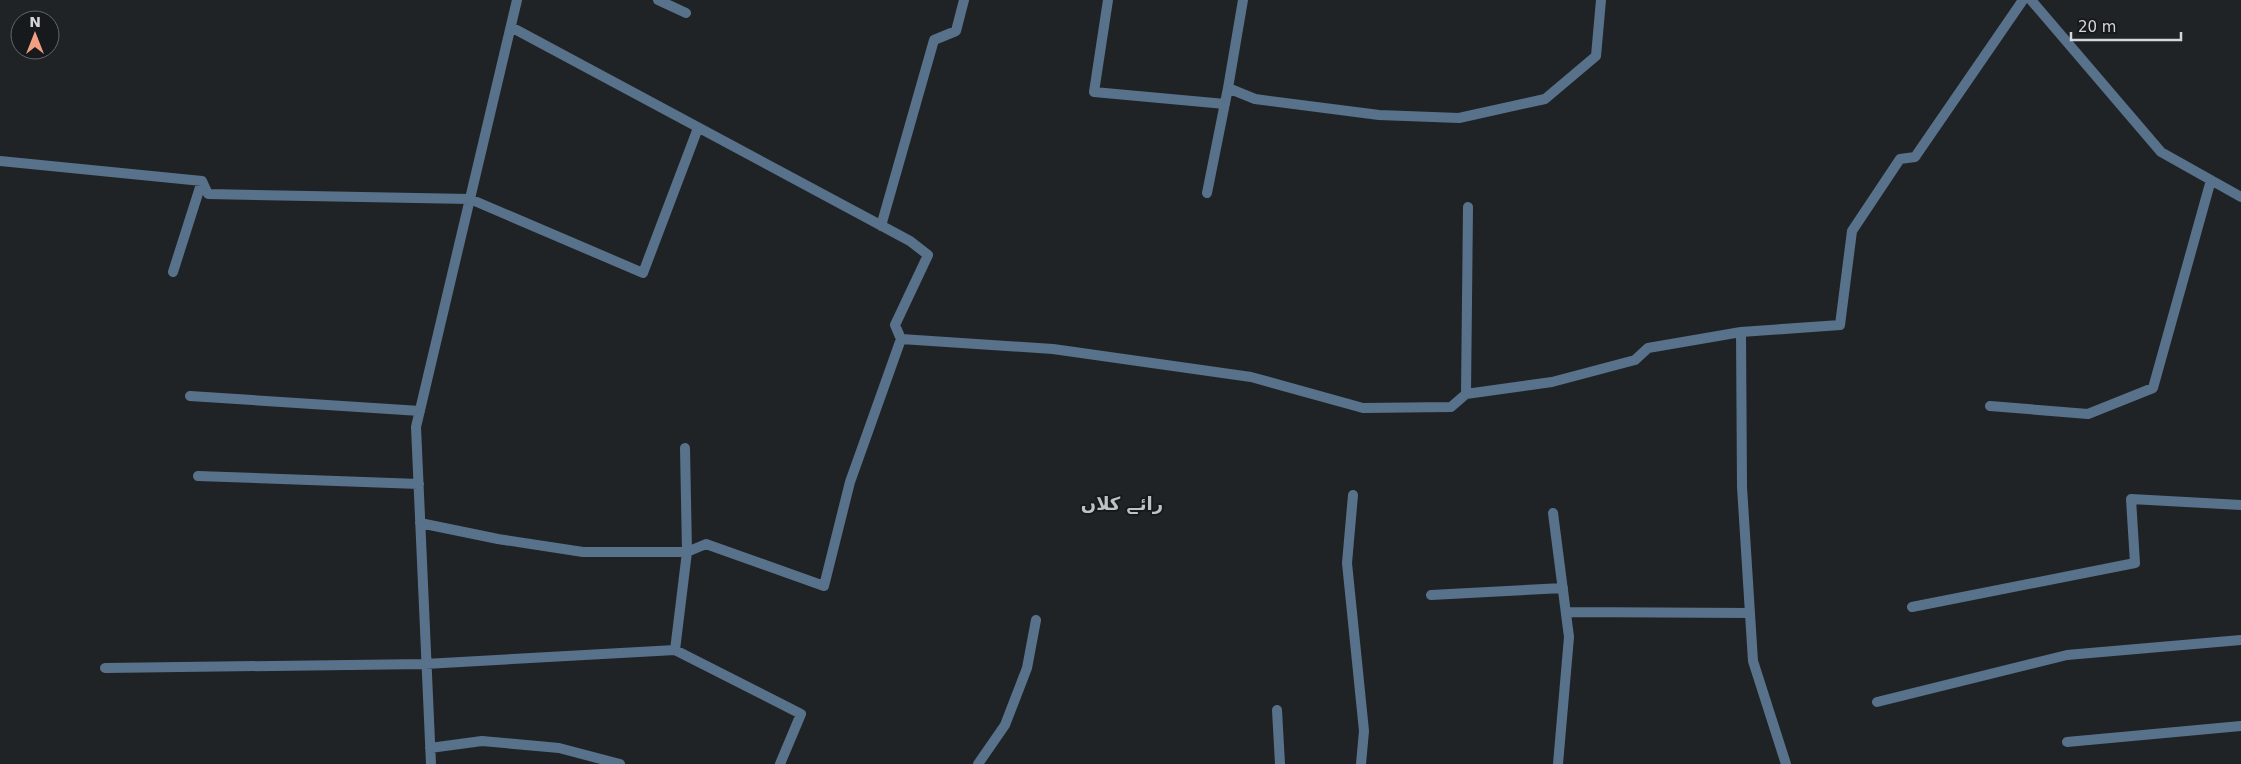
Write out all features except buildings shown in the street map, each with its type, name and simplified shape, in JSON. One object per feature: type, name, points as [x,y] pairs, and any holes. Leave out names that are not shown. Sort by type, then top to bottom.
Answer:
[{"type":"street","points":[[431,764],[425,664],[416,427],[517,0]]},
{"type":"street","points":[[658,0],[686,13]]},
{"type":"street","points":[[881,226],[934,40],[956,31],[964,0]]},
{"type":"street","points":[[1108,0],[1094,92],[1225,104]]},
{"type":"street","points":[[1207,194],[1243,0]]},
{"type":"street","points":[[1228,88],[1255,99],[1379,115],[1459,118],[1545,99],[1596,56],[1601,0]]},
{"type":"street","points":[[901,339],[1053,349],[1251,377],[1363,408],[1451,407],[1466,394],[1552,382],[1635,360],[1648,348],[1741,332],[1840,325],[1852,230],[1900,160],[1915,157],[2023,0]]},
{"type":"street","points":[[2031,0],[2161,152],[2241,197]]},
{"type":"street","points":[[420,523],[498,539],[583,552],[688,552],[706,544],[824,586],[850,482],[901,339],[895,325],[928,255],[910,241],[511,27]]},
{"type":"street","points":[[202,181],[208,194],[470,199],[643,273],[698,128]]},
{"type":"street","points":[[0,161],[202,181]]},
{"type":"street","points":[[1990,406],[2088,414],[2153,388],[2211,180]]},
{"type":"street","points":[[173,272],[202,181]]},
{"type":"street","points":[[1466,394],[1468,208]]},
{"type":"street","points":[[1741,332],[1742,487],[1753,661],[1786,764]]},
{"type":"street","points":[[190,396],[420,411]]},
{"type":"street","points":[[675,650],[688,552],[685,448]]},
{"type":"street","points":[[198,476],[419,484]]},
{"type":"street","points":[[1353,495],[1347,563],[1364,731],[1361,764]]},
{"type":"street","points":[[1912,607],[2136,562],[2131,499],[2241,505]]},
{"type":"street","points":[[1554,513],[1569,637],[1558,764]]},
{"type":"street","points":[[1430,595],[1563,588]]},
{"type":"street","points":[[1566,612],[1750,613]]},
{"type":"street","points":[[978,764],[1005,725],[1027,668],[1036,620]]},
{"type":"street","points":[[1877,702],[2067,655],[2241,640]]},
{"type":"street","points":[[106,668],[425,664],[675,650],[800,714],[780,764]]},
{"type":"street","points":[[1277,710],[1280,764]]},
{"type":"street","points":[[2067,742],[2241,726]]},
{"type":"street","points":[[430,748],[482,741],[559,748],[620,764]]},
{"type":"district","name":"رائے کلاں","points":[[1122,504]]}]
